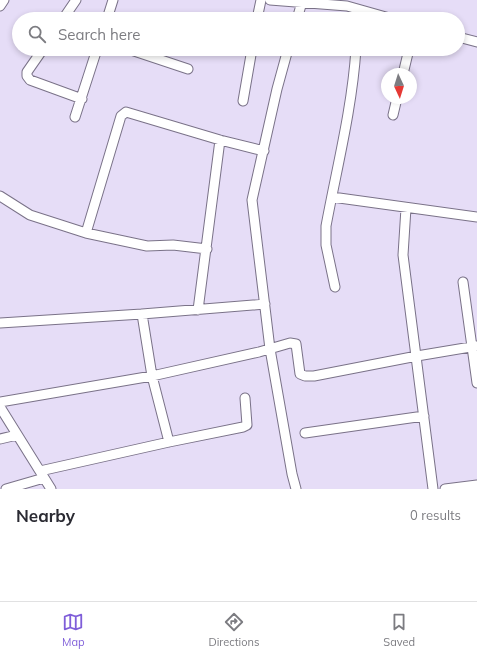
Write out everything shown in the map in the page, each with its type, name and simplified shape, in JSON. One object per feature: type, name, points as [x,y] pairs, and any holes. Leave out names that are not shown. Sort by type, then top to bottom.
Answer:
[{"type":"street","points":[[0,6],[4,0]]},
{"type":"street","points":[[68,12],[76,0]]},
{"type":"street","points":[[110,12],[114,0]]},
{"type":"street","points":[[258,12],[261,0]]},
{"type":"street","points":[[270,0],[347,6],[368,12]]},
{"type":"street","points":[[299,12],[302,2]]},
{"type":"street","points":[[465,39],[477,42]]},
{"type":"street","points":[[38,56],[27,72],[27,76],[30,80],[82,99]]},
{"type":"street","points":[[75,118],[95,56]]},
{"type":"street","points":[[149,56],[188,69]]},
{"type":"street","points":[[243,101],[251,56]]},
{"type":"street","points":[[286,56],[277,89],[252,200],[270,349],[296,489]]},
{"type":"street","points":[[334,287],[326,245],[326,226],[350,108],[355,56]]},
{"type":"street","points":[[404,68],[407,56]]},
{"type":"street","points":[[393,115],[396,104]]},
{"type":"street","points":[[86,233],[121,116],[126,112],[220,140],[264,151]]},
{"type":"street","points":[[198,310],[220,140]]},
{"type":"street","points":[[0,196],[30,215],[86,233],[147,246],[173,246],[207,249]]},
{"type":"street","points":[[332,196],[406,208],[477,217]]},
{"type":"street","points":[[406,208],[403,255],[433,489]]},
{"type":"street","points":[[463,282],[474,346],[477,384]]},
{"type":"street","points":[[0,323],[265,304]]},
{"type":"street","points":[[142,314],[152,376],[169,442]]},
{"type":"street","points":[[0,402],[152,376],[290,343],[296,344],[300,374],[305,376],[314,376],[474,346]]},
{"type":"street","points":[[6,489],[42,475],[169,442],[243,428],[247,425],[248,420],[245,398]]},
{"type":"street","points":[[0,407],[51,489]]},
{"type":"street","points":[[305,433],[424,416]]},
{"type":"street","points":[[0,439],[17,435]]},
{"type":"street","points":[[444,489],[477,485]]}]
